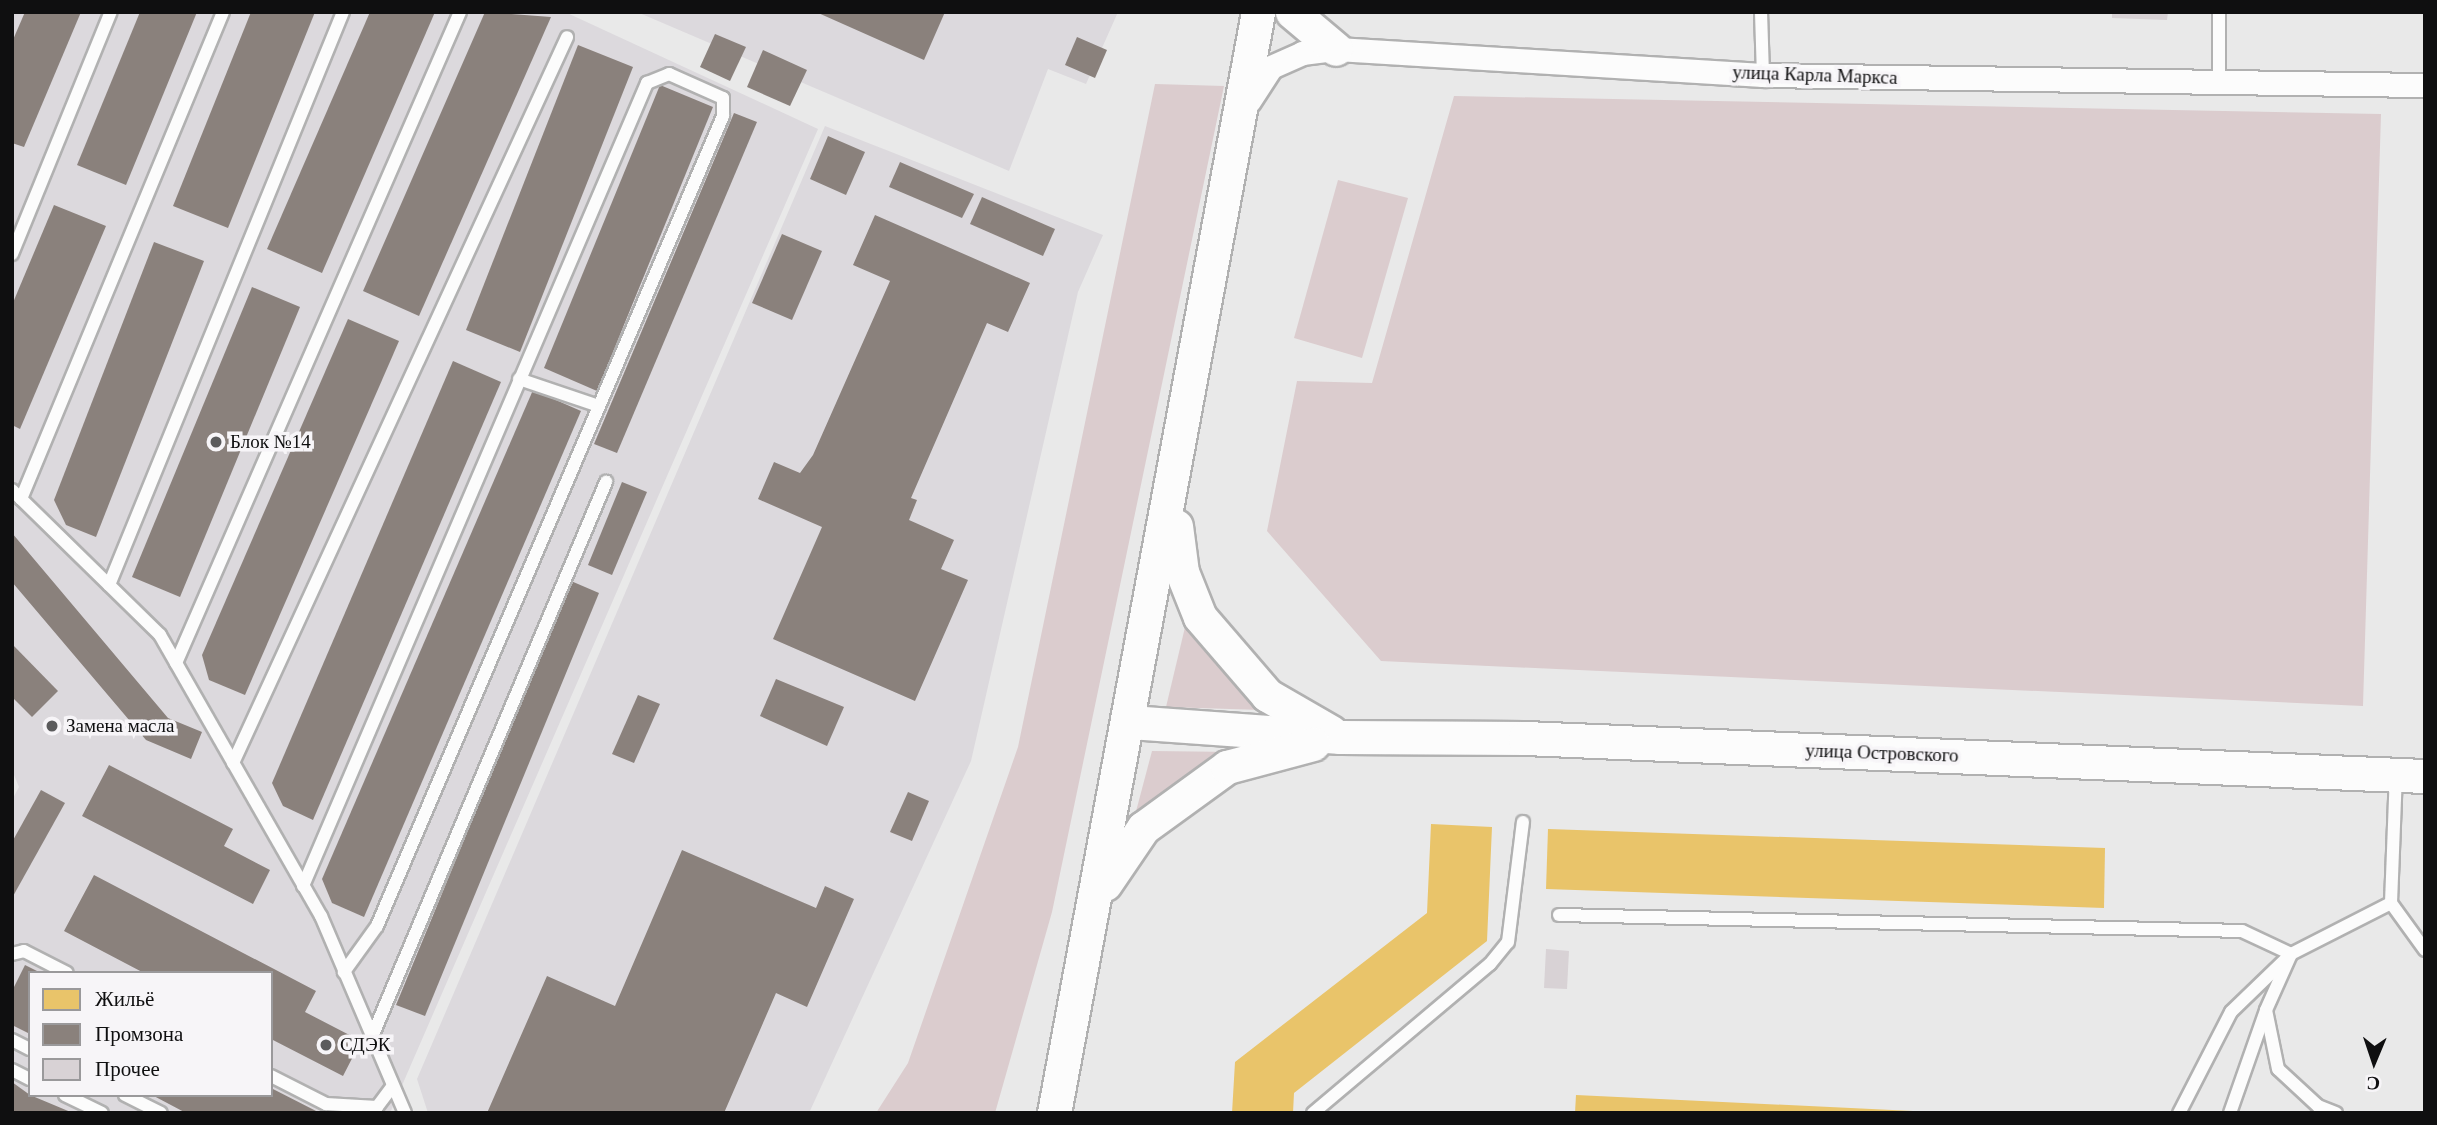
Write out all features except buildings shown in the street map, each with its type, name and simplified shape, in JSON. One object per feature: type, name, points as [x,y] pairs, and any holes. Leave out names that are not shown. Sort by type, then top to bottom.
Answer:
[{"type":"street","points":[[1054,1113],[1130,722],[1241,120],[1258,12]]},
{"type":"street","points":[[1292,12],[1336,49]]},
{"type":"street","name":"улица Карла Маркса","points":[[1241,120],[1255,83],[1271,67],[1302,53],[1336,49],[1763,75],[2219,84],[2425,85]]},
{"type":"street","points":[[1172,494],[1182,572],[1200,617],[1267,695],[1339,737]]},
{"type":"street","points":[[1130,722],[1339,737]]},
{"type":"street","points":[[1093,907],[1143,828],[1227,767],[1339,737]]},
{"type":"street","name":"улица Островского","points":[[1339,737],[1525,738],[2410,775]]},
{"type":"lane","points":[[12,254],[111,12]]},
{"type":"lane","points":[[223,12],[17,495],[160,635],[303,886],[344,972],[405,1113]]},
{"type":"lane","points":[[109,585],[343,12]]},
{"type":"lane","points":[[176,663],[460,12]]},
{"type":"lane","points":[[1761,12],[1763,75]]},
{"type":"lane","points":[[2219,12],[2219,84]]},
{"type":"lane","points":[[233,763],[567,37]]},
{"type":"lane","points":[[303,886],[646,83],[669,74],[723,98],[723,116],[596,405],[377,926],[344,972]]},
{"type":"lane","points":[[519,379],[596,405]]},
{"type":"lane","points":[[371,1039],[606,482]]},
{"type":"lane","points":[[2410,775],[2391,904],[2425,950]]},
{"type":"lane","points":[[1313,1113],[1490,964],[1508,942],[1523,822]]},
{"type":"lane","points":[[2179,1113],[2231,1012],[2291,954],[2391,904]]},
{"type":"lane","points":[[1559,915],[2242,931],[2291,954]]},
{"type":"lane","points":[[12,954],[24,951],[63,971]]},
{"type":"lane","points":[[2230,1113],[2266,1010],[2291,954]]},
{"type":"lane","points":[[2266,1010],[2278,1069],[2318,1106],[2336,1113]]},
{"type":"lane","points":[[12,1040],[28,1048]]},
{"type":"lane","points":[[12,1070],[28,1078]]},
{"type":"lane","points":[[273,1077],[326,1104],[377,1107],[393,1086]]},
{"type":"lane","points":[[69,1097],[102,1113]]},
{"type":"lane","points":[[129,1097],[161,1113]]},
{"type":"shaded area","points":[[12,12],[565,12],[818,129],[390,1113],[12,1113],[12,800],[19,787],[12,770]]},
{"type":"shaded area","points":[[637,12],[1118,12],[1086,84],[1048,69],[1009,171]]},
{"type":"shaded area","points":[[1155,84],[1224,86],[1052,912],[995,1113],[876,1113],[908,1063],[1018,747]]},
{"type":"shaded area","points":[[1454,96],[2381,114],[2363,706],[1381,661],[1267,531],[1297,381],[1372,383]]},
{"type":"shaded area","points":[[825,126],[1103,235],[1078,292],[971,761],[809,1113],[428,1113],[417,1079]]},
{"type":"shaded area","points":[[1338,180],[1408,198],[1362,358],[1294,338]]},
{"type":"shaded area","points":[[1186,623],[1262,710],[1166,707]]},
{"type":"shaded area","points":[[1152,751],[1235,752],[1134,819]]},
{"type":"place","name":"Блок №14","points":[[216,442]]},
{"type":"place","name":"Замена масла","points":[[52,726]]},
{"type":"place","name":"СДЭК","points":[[326,1045]]}]
